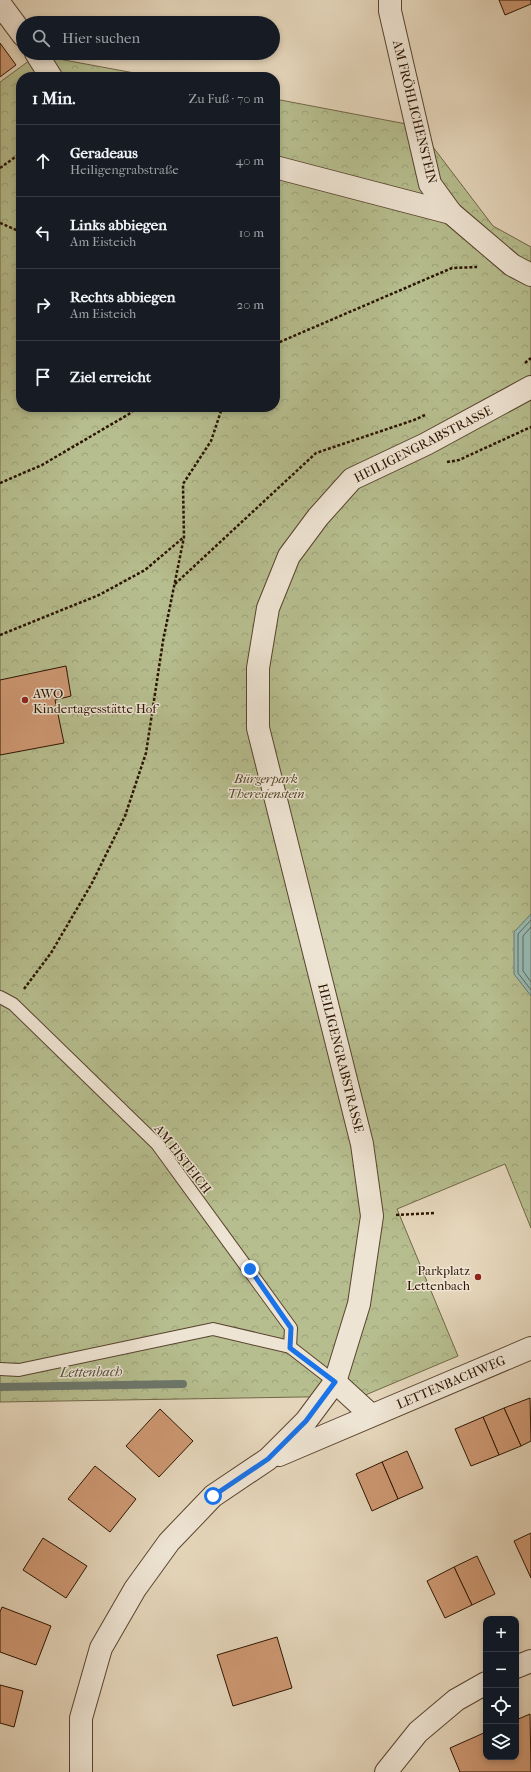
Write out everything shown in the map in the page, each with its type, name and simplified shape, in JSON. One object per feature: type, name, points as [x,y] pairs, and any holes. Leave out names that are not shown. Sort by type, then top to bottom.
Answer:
[{"type":"street","name":"AM FRÖHLICHENSTEIN","points":[[390,0],[390,11],[430,184],[451,213],[512,265],[531,274]]},
{"type":"street","points":[[0,4],[16,26]]},
{"type":"street","points":[[40,60],[48,72]]},
{"type":"street","points":[[280,168],[451,213]]},
{"type":"street","name":"HEILIGENGRABSTRASSE","points":[[81,1772],[81,1718],[101,1648],[135,1590],[169,1542],[213,1496],[268,1459],[306,1421],[335,1382],[359,1304],[372,1216],[362,1144],[258,728],[258,668],[268,608],[289,556],[318,517],[352,479],[426,444],[531,387]]},
{"type":"street","name":"LETTENBACHWEG","points":[[268,1459],[531,1348]]},
{"type":"street","points":[[335,1382],[371,1415]]},
{"type":"street","points":[[519,1666],[531,1660]]},
{"type":"street","points":[[386,1772],[418,1732],[456,1700],[483,1685]]},
{"type":"lane","name":"AM EISTEICH","points":[[0,997],[13,1004],[157,1144],[291,1328],[290,1348]]},
{"type":"lane","points":[[0,1369],[19,1370],[213,1329],[290,1348],[335,1382]]},
{"type":"path","points":[[0,168],[16,157]]},
{"type":"path","points":[[0,223],[16,230]]},
{"type":"path","points":[[280,342],[452,268],[512,265]]},
{"type":"path","points":[[0,483],[42,465],[131,412]]},
{"type":"path","points":[[13,1004],[51,953],[92,883],[125,816],[146,753],[163,641],[184,537],[183,484],[211,441],[221,412]]},
{"type":"path","points":[[0,635],[100,595],[144,570],[184,537]]},
{"type":"path","points":[[372,1216],[434,1214]]},
{"type":"green space","name":"Bürgerpark Theresienstein","points":[[30,60],[64,60],[129,72],[16,72],[16,412],[280,412],[280,100],[417,126],[493,226],[531,247],[531,1228],[505,1164],[397,1209],[458,1356],[363,1396],[0,1402],[0,82]]},
{"type":"water","points":[[531,914],[531,996],[514,974],[514,932]]},
{"type":"building","points":[[499,0],[531,0],[531,4],[505,15]]},
{"type":"building","points":[[0,43],[16,65],[0,77]]},
{"type":"building","points":[[66,666],[71,696],[55,700],[64,743],[0,755],[0,680]]},
{"type":"building","points":[[530,1398],[531,1441],[521,1446],[504,1408]]},
{"type":"building","points":[[504,1408],[521,1446],[499,1455],[483,1417]]},
{"type":"building","points":[[160,1409],[193,1441],[159,1477],[126,1446]]},
{"type":"building","points":[[483,1417],[499,1455],[471,1466],[455,1429]]},
{"type":"building","points":[[407,1451],[423,1488],[398,1499],[382,1462]]},
{"type":"building","points":[[382,1462],[398,1499],[372,1511],[356,1474]]},
{"type":"building","points":[[95,1466],[136,1499],[110,1532],[68,1499]]},
{"type":"building","points":[[531,1533],[531,1578],[514,1541]]},
{"type":"building","points":[[43,1538],[87,1566],[66,1598],[23,1570]]},
{"type":"building","points":[[477,1556],[495,1594],[472,1605],[454,1567]]},
{"type":"building","points":[[454,1567],[472,1605],[445,1618],[427,1581]]},
{"type":"building","points":[[2,1607],[51,1626],[36,1665],[0,1652],[0,1612]]},
{"type":"building","points":[[277,1637],[292,1688],[233,1706],[217,1655]]},
{"type":"building","points":[[0,1685],[23,1691],[14,1727],[0,1723]]},
{"type":"building","points":[[530,1714],[531,1772],[460,1772],[450,1748],[483,1733],[483,1760],[519,1760],[519,1719]]},
{"type":"waterway","name":"Lettenbach","points":[[0,1387],[183,1384]]},
{"type":"place","name":"AWO Kindertagesstätte Hof","points":[[25,700]]},
{"type":"place","name":"Parkplatz Lettenbach","points":[[478,1277]]},
{"type":"route","points":[[213,1496],[268,1459],[306,1421],[335,1382],[290,1348],[291,1328],[250,1269]]}]
